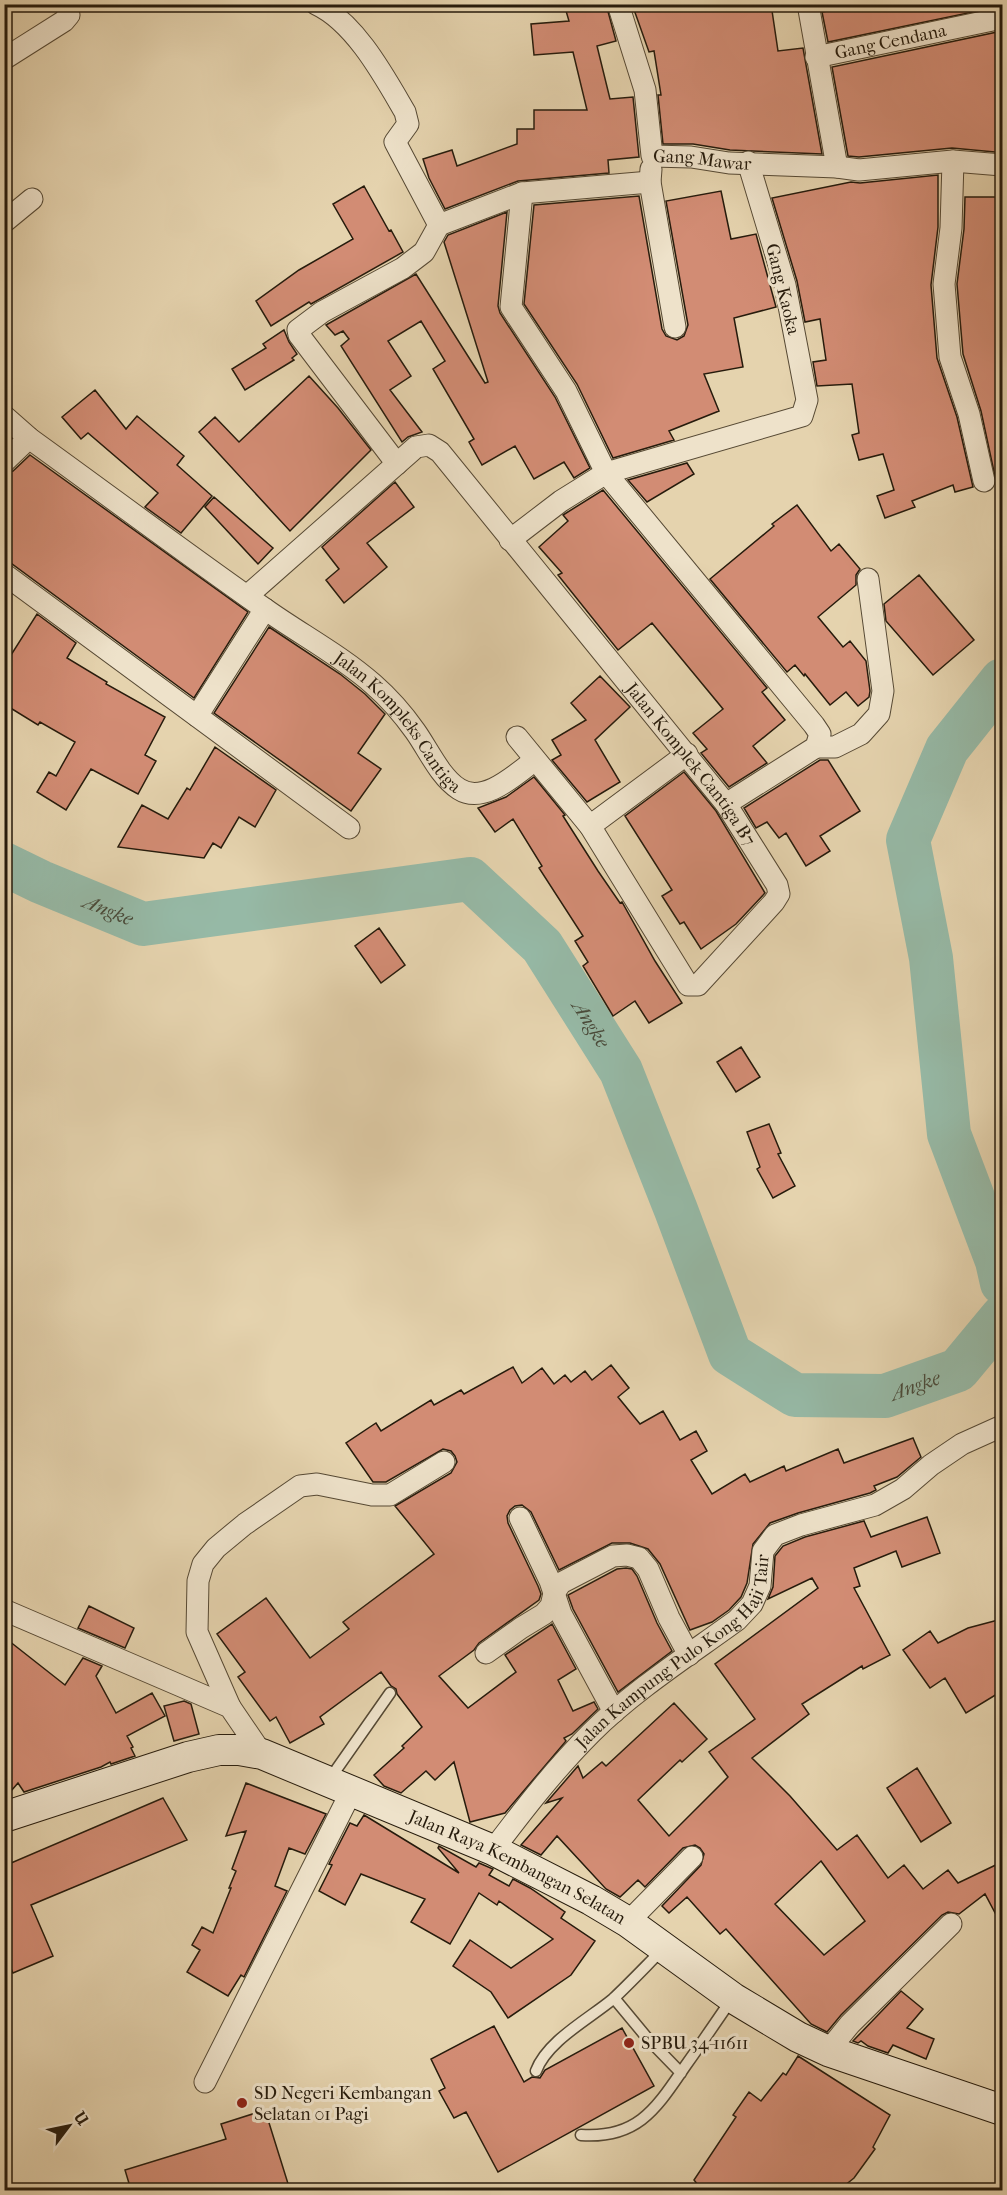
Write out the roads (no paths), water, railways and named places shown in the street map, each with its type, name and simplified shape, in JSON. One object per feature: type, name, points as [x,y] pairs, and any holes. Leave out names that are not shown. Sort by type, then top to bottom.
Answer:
[{"type":"main road","name":"Jalan Raya Kembangan Selatan","points":[[4,1817],[188,1756],[219,1750],[239,1750],[261,1754],[493,1850],[591,1900],[628,1922],[733,1998],[798,2037],[828,2051],[1002,2110]]},
{"type":"street","points":[[4,59],[64,21],[69,15],[66,4]]},
{"type":"street","points":[[316,4],[334,14],[354,35],[405,112],[408,124],[395,142],[439,225]]},
{"type":"street","name":"Gang Mawar","points":[[618,4],[645,90],[652,156],[859,170],[953,161],[1002,165]]},
{"type":"street","points":[[808,4],[837,167]]},
{"type":"street","name":"Gang Cendana","points":[[816,57],[1002,18]]},
{"type":"street","points":[[652,156],[650,182],[675,327]]},
{"type":"street","points":[[953,161],[951,228],[944,284],[950,357],[969,414],[984,481]]},
{"type":"street","name":"Gang Kaoka","points":[[606,473],[802,416],[807,400],[785,285],[747,162]]},
{"type":"street","points":[[397,464],[299,335],[298,330],[322,312],[410,263],[424,252],[439,225],[522,193],[650,182]]},
{"type":"street","points":[[522,193],[511,307],[566,391],[606,473],[814,725],[820,734],[816,747]]},
{"type":"street","points":[[4,222],[32,199]]},
{"type":"street","points":[[4,416],[29,438],[247,596]]},
{"type":"street","points":[[4,462],[29,438]]},
{"type":"street","name":"Jalan Komplek Cantiga B7","points":[[247,596],[416,447],[429,445],[440,452],[726,804],[777,885],[779,894],[698,985],[688,985],[590,826]]},
{"type":"street","points":[[510,540],[561,501],[606,473]]},
{"type":"street","points":[[4,574],[349,828]]},
{"type":"street","points":[[726,804],[816,747],[836,747],[861,734],[879,714],[883,691],[868,579]]},
{"type":"street","name":"Jalan Kompleks Cantiga","points":[[247,596],[344,661],[373,684],[414,729],[446,776],[459,789],[472,793],[484,792],[499,786],[535,760]]},
{"type":"street","points":[[197,716],[265,609]]},
{"type":"street","points":[[517,737],[590,826],[687,754]]},
{"type":"street","name":"Jalan Kampung Pulo Kong Haji Tair","points":[[493,1850],[537,1792],[591,1733],[614,1712],[737,1620],[752,1604],[760,1586],[763,1551],[775,1535],[801,1525],[875,1505],[903,1489],[931,1465],[962,1444],[1002,1426]]},
{"type":"street","points":[[261,1754],[230,1707],[197,1632],[198,1581],[203,1564],[216,1548],[245,1524],[300,1486],[317,1484],[372,1495],[390,1495],[444,1462]]},
{"type":"street","points":[[520,1518],[554,1593],[561,1614],[614,1712]]},
{"type":"street","points":[[486,1653],[544,1614],[551,1606],[554,1593],[561,1583],[613,1556],[627,1555],[639,1558],[648,1569],[669,1618],[689,1655]]},
{"type":"street","points":[[4,1610],[230,1707]]},
{"type":"street","points":[[205,2082],[340,1785]]},
{"type":"street","points":[[628,1922],[692,1857]]},
{"type":"street","points":[[828,2051],[850,2024],[951,1924]]},
{"type":"lane","points":[[340,1785],[390,1693]]},
{"type":"lane","points":[[537,2071],[541,2059],[552,2047],[614,1998],[664,1948]]},
{"type":"lane","points":[[614,1998],[648,2039],[681,2073]]},
{"type":"lane","points":[[581,2134],[600,2136],[618,2133],[642,2120],[659,2105],[733,1998]]},
{"type":"waterway","name":"Angke","points":[[1002,680],[947,749],[908,840],[931,958],[949,1134],[997,1261],[1002,1283]]},
{"type":"waterway","name":"Angke","points":[[4,864],[41,882],[143,924],[470,879],[542,946],[621,1071],[730,1354],[795,1395],[885,1396],[958,1370],[1002,1317]]},
{"type":"place","name":"SPBU 34-11611","points":[[629,2043]]},
{"type":"place","name":"SD Negeri Kembangan Selatan 01 Pagi","points":[[242,2103]]}]
